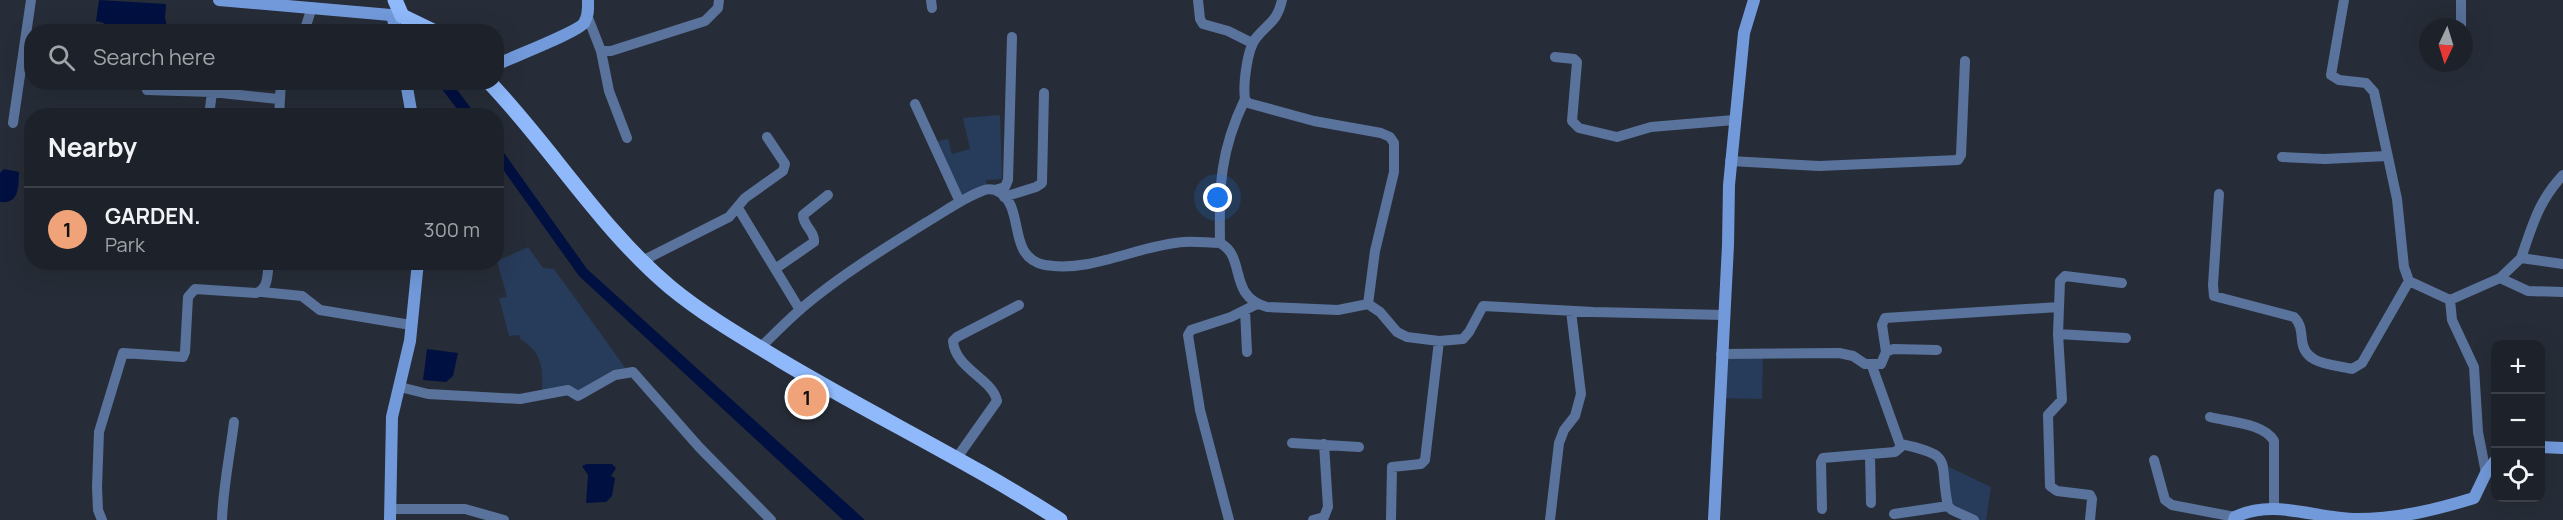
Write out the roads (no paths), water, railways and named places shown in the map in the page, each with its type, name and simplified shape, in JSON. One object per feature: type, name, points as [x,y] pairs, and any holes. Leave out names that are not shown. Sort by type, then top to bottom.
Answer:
[{"type":"main road","points":[[396,10],[421,24]]},
{"type":"main road","points":[[496,90],[642,261],[687,300],[760,348],[844,398],[956,459],[1060,520]]},
{"type":"street","points":[[27,24],[31,0]]},
{"type":"street","points":[[219,0],[396,10]]},
{"type":"street","points":[[504,61],[576,31],[584,23],[588,0]]},
{"type":"street","points":[[601,51],[611,51],[705,21],[718,8],[719,0]]},
{"type":"street","points":[[1198,0],[1200,19],[1203,24],[1239,35],[1252,43]]},
{"type":"street","points":[[1220,243],[1220,189],[1223,159],[1230,130],[1245,99],[1245,80],[1252,43],[1276,20],[1282,0]]},
{"type":"street","points":[[1714,520],[1730,161],[1744,33],[1754,0]]},
{"type":"street","points":[[2344,0],[2331,75],[2339,80],[2366,83],[2374,92],[2397,199],[2404,267],[2409,281],[2450,300],[2500,278],[2521,258],[2547,192],[2563,175]]},
{"type":"street","points":[[2461,0],[2461,18]]},
{"type":"street","points":[[307,24],[312,7]]},
{"type":"street","points":[[587,15],[601,51],[609,91],[627,138]]},
{"type":"street","points":[[1000,194],[1008,180],[1012,38]]},
{"type":"street","points":[[13,123],[24,48]]},
{"type":"street","points":[[1555,57],[1574,59],[1577,62],[1572,121],[1579,128],[1617,137],[1651,127],[1734,120]]},
{"type":"street","points":[[1730,161],[1819,166],[1958,160],[1961,155],[1965,61]]},
{"type":"street","points":[[147,90],[212,92],[278,99]]},
{"type":"street","points":[[279,108],[280,90]]},
{"type":"street","points":[[407,90],[411,108]]},
{"type":"street","points":[[210,108],[212,92]]},
{"type":"street","points":[[760,348],[800,310],[878,252],[960,202],[983,190],[1000,194],[1036,187],[1042,183],[1044,93]]},
{"type":"street","points":[[1245,99],[1248,102],[1314,121],[1381,133],[1390,137],[1394,143],[1394,172],[1375,251],[1368,304]]},
{"type":"street","points":[[915,105],[960,202]]},
{"type":"street","points":[[642,261],[729,218],[745,198],[786,169],[782,158],[767,137]]},
{"type":"street","points":[[2282,157],[2325,159],[2387,156]]},
{"type":"street","points":[[1000,194],[1014,216],[1019,243],[1028,256],[1036,262],[1047,265],[1083,264],[1182,242],[1220,243],[1231,253],[1241,288],[1247,298],[1257,304],[1267,307],[1338,310],[1368,304],[1386,317],[1397,332],[1407,337],[1439,341],[1463,339],[1483,306],[1724,315]]},
{"type":"street","points":[[2219,194],[2214,296],[2294,317],[2300,323],[2302,348],[2306,355],[2313,359],[2352,369],[2357,368],[2409,281]]},
{"type":"street","points":[[775,268],[814,242],[803,215],[828,195]]},
{"type":"street","points":[[738,208],[800,310]]},
{"type":"street","points":[[2521,258],[2563,264]]},
{"type":"street","points":[[262,292],[266,287],[268,270]]},
{"type":"street","points":[[417,270],[411,325],[392,417],[390,514],[465,509],[504,520]]},
{"type":"street","points":[[2090,520],[2092,499],[2090,495],[2057,491],[2050,486],[2048,415],[2059,406],[2062,400],[2058,334],[2062,278],[2122,283]]},
{"type":"street","points":[[2500,278],[2528,291],[2563,292]]},
{"type":"street","points":[[102,520],[97,487],[99,432],[123,353],[183,357],[188,297],[195,289],[302,296],[320,310],[411,325]]},
{"type":"street","points":[[2450,300],[2452,320],[2474,367],[2478,432],[2486,473]]},
{"type":"street","points":[[1229,520],[1200,411],[1188,335],[1191,330],[1257,304]]},
{"type":"street","points":[[956,459],[997,402],[991,391],[964,366],[955,351],[953,341],[1019,305]]},
{"type":"street","points":[[1721,354],[1839,353],[1853,356],[1872,366],[1881,364],[1886,352],[1882,325],[1885,318],[2059,307]]},
{"type":"street","points":[[1245,310],[1247,352]]},
{"type":"street","points":[[1550,520],[1559,443],[1564,430],[1575,416],[1581,394],[1570,311]]},
{"type":"street","points":[[2058,334],[2126,338]]},
{"type":"street","points":[[1391,520],[1392,467],[1421,464],[1425,460],[1439,341]]},
{"type":"street","points":[[1886,352],[1893,349],[1937,350]]},
{"type":"street","points":[[1822,509],[1821,462],[1823,458],[1870,455],[1900,450],[1901,444],[1872,366]]},
{"type":"street","points":[[399,387],[428,394],[498,398],[520,399],[568,390],[578,396],[615,375],[633,372],[699,447],[771,520]]},
{"type":"street","points":[[2211,417],[2261,429],[2270,435],[2274,441],[2274,508]]},
{"type":"street","points":[[222,520],[223,488],[229,469],[234,422]]},
{"type":"street","points":[[1292,442],[1359,447]]},
{"type":"street","points":[[1313,520],[1324,517],[1328,507],[1324,444]]},
{"type":"street","points":[[1901,444],[1930,451],[1943,463],[1948,506]]},
{"type":"street","points":[[2545,447],[2563,448]]},
{"type":"street","points":[[1870,455],[1871,503]]},
{"type":"street","points":[[2154,460],[2164,500],[2172,505],[2235,519],[2249,510],[2274,508],[2355,519],[2394,518],[2428,512],[2474,498],[2491,466]]},
{"type":"street","points":[[1894,514],[1948,506],[1974,520]]},
{"type":"place","name":"GARDEN.","points":[[807,397]]}]
